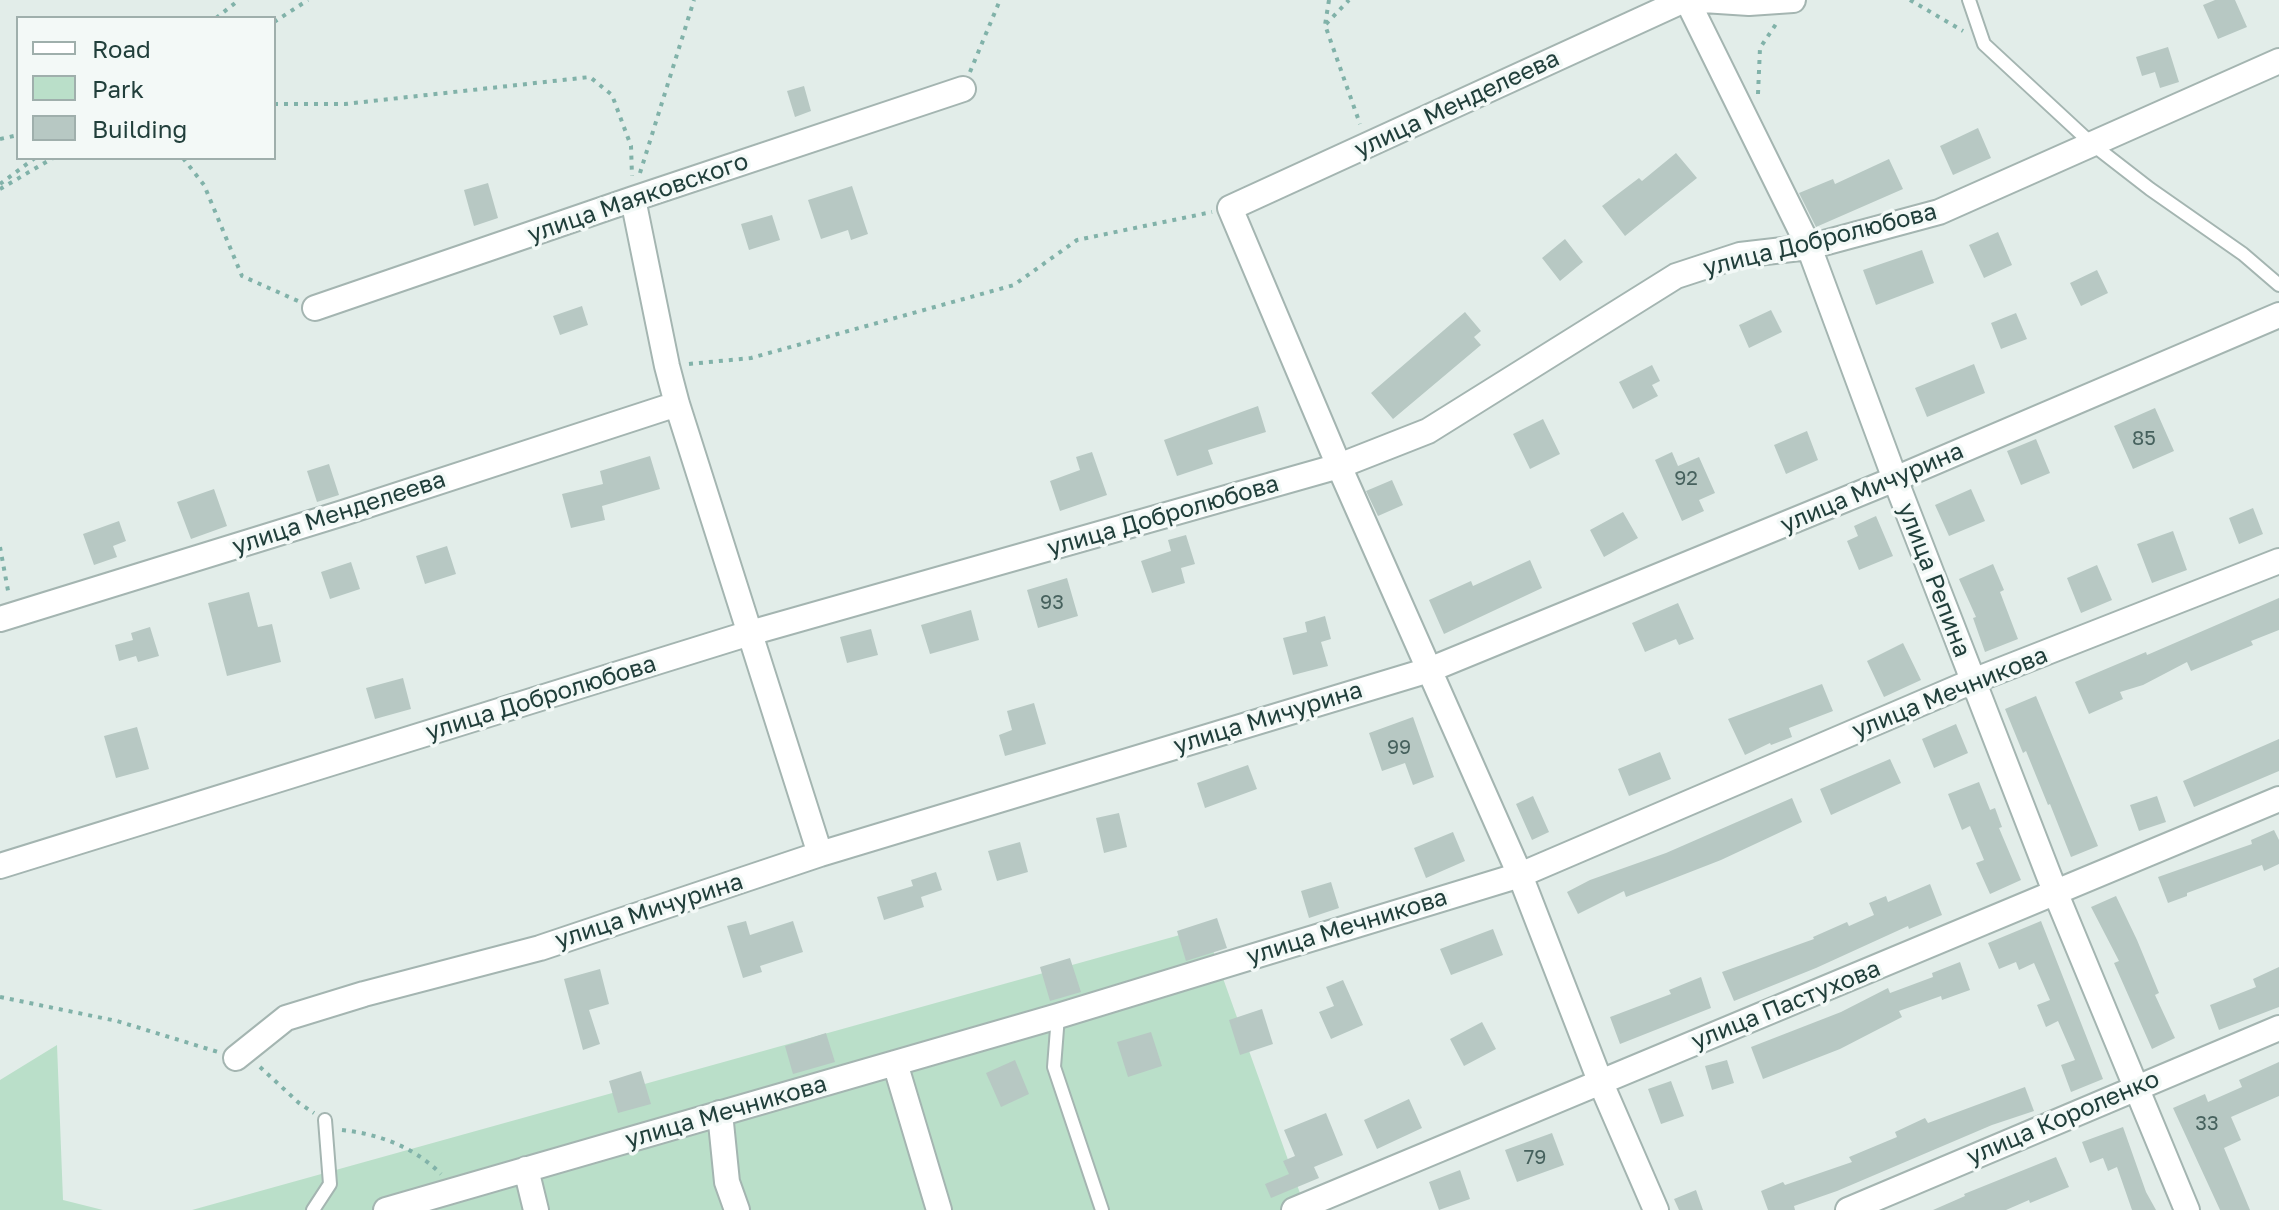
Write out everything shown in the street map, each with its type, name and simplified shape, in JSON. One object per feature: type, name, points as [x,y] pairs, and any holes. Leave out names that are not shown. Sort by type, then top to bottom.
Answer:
[{"type":"street","name":"улица Репина","points":[[1686,0],[1809,247],[2056,894],[2187,1210]]},
{"type":"street","name":"улица Менделеева","points":[[1230,208],[1686,0]]},
{"type":"street","points":[[1703,0],[1749,3],[1791,1]]},
{"type":"street","name":"улица Добролюбова","points":[[0,866],[750,633],[1339,466],[1428,431],[1676,276],[1740,255],[1809,247],[1939,212],[2279,61]]},
{"type":"street","name":"улица Маяковского","points":[[315,308],[963,89]]},
{"type":"street","points":[[633,199],[677,404],[820,854]]},
{"type":"street","points":[[1230,208],[1339,466],[1520,875],[1600,1081],[1656,1210]]},
{"type":"street","name":"улица Мичурина","points":[[236,1058],[286,1018],[364,994],[540,948],[820,854],[1429,670],[1895,479],[2279,315]]},
{"type":"street","name":"улица Менделеева","points":[[6,617],[343,513],[677,404]]},
{"type":"street","name":"улица Мечникова","points":[[386,1210],[1058,1016],[1520,875],[1973,681],[2279,561]]},
{"type":"street","name":"улица Пастухова","points":[[1309,1207],[1600,1081],[2279,799]]},
{"type":"street","name":"улица Короленко","points":[[1848,1210],[2279,1028]]},
{"type":"street","points":[[895,1063],[939,1210]]},
{"type":"street","points":[[720,1113],[727,1182],[737,1210]]},
{"type":"street","points":[[526,1169],[536,1210]]},
{"type":"lane","points":[[1969,0],[1984,44],[2092,144],[2243,254],[2279,285]]},
{"type":"lane","points":[[1058,1016],[1054,1067],[1102,1210]]},
{"type":"lane","points":[[313,1210],[330,1184],[325,1120]]},
{"type":"path","points":[[219,16],[239,0]]},
{"type":"path","points":[[276,21],[308,0]]},
{"type":"path","points":[[633,199],[694,0]]},
{"type":"path","points":[[963,89],[1000,0]]},
{"type":"path","points":[[1329,0],[1325,25],[1367,145]]},
{"type":"path","points":[[1325,25],[1349,0]]},
{"type":"path","points":[[1910,0],[1984,44]]},
{"type":"path","points":[[1755,138],[1760,48],[1791,1]]},
{"type":"path","points":[[276,104],[345,104],[590,77],[612,95],[631,146],[633,199]]},
{"type":"path","points":[[0,187],[33,160]]},
{"type":"path","points":[[0,187],[49,160]]},
{"type":"path","points":[[185,160],[204,185],[242,276],[315,308]]},
{"type":"path","points":[[667,366],[751,358],[1014,285],[1077,240],[1230,208]]},
{"type":"path","points":[[0,547],[6,617]]},
{"type":"green space","points":[[1205,928],[1306,1210],[192,1210]]},
{"type":"green space","points":[[57,1045],[63,1200],[103,1210],[0,1210],[0,1080]]},
{"type":"building","points":[[2215,0],[2235,0],[2247,27],[2218,39],[2203,5]]},
{"type":"building","points":[[2168,47],[2179,82],[2160,88],[2155,72],[2142,76],[2136,57]]},
{"type":"building","points":[[804,86],[811,111],[795,117],[787,91]]},
{"type":"building","points":[[1978,128],[1991,158],[1953,175],[1940,146]]},
{"type":"building","points":[[1676,153],[1697,178],[1625,236],[1602,206],[1639,178],[1642,181]]},
{"type":"building","points":[[1889,159],[1903,189],[1816,227],[1799,193],[1833,179],[1835,184]]},
{"type":"building","points":[[488,183],[498,218],[474,226],[464,190]]},
{"type":"building","points":[[852,186],[868,234],[851,240],[848,230],[821,239],[808,200]]},
{"type":"building","points":[[772,215],[780,240],[749,250],[741,224]]},
{"type":"building","points":[[1998,232],[2012,265],[1984,278],[1969,245]]},
{"type":"building","points":[[1565,239],[1583,262],[1560,281],[1542,258]]},
{"type":"building","points":[[1922,250],[1934,283],[1876,305],[1863,270]]},
{"type":"building","points":[[2097,270],[2108,293],[2081,306],[2070,283]]},
{"type":"building","points":[[582,306],[588,325],[560,335],[553,316]]},
{"type":"building","points":[[1771,310],[1782,332],[1749,348],[1739,325]]},
{"type":"building","points":[[1465,312],[1481,331],[1474,337],[1481,345],[1393,419],[1371,393]]},
{"type":"building","points":[[2016,313],[2027,339],[2001,349],[1991,323]]},
{"type":"building","points":[[1974,364],[1985,393],[1927,417],[1915,388]]},
{"type":"building","points":[[1652,365],[1660,381],[1652,385],[1658,396],[1633,409],[1619,382]]},
{"type":"building","points":[[1258,406],[1266,432],[1208,450],[1213,464],[1177,476],[1164,440]]},
{"type":"building","points":[[2155,408],[2174,451],[2133,469],[2114,426]]},
{"type":"building","points":[[1543,419],[1560,454],[1530,469],[1513,434]]},
{"type":"building","points":[[1807,431],[1818,460],[1786,474],[1774,445]]},
{"type":"building","points":[[2036,439],[2050,473],[2021,485],[2007,451]]},
{"type":"building","points":[[1092,452],[1107,495],[1060,511],[1050,481],[1080,470],[1076,457]]},
{"type":"building","points":[[1672,452],[1678,466],[1699,457],[1715,493],[1699,500],[1704,511],[1682,521],[1655,460]]},
{"type":"building","points":[[650,456],[660,489],[602,506],[605,520],[571,528],[562,494],[603,484],[600,471]]},
{"type":"building","points":[[329,464],[339,495],[317,502],[307,471]]},
{"type":"building","points":[[1392,480],[1403,505],[1378,516],[1366,491]]},
{"type":"building","points":[[214,489],[227,526],[191,539],[177,502]]},
{"type":"building","points":[[1971,489],[1985,521],[1949,536],[1935,505]]},
{"type":"building","points":[[2253,508],[2263,534],[2239,544],[2229,518]]},
{"type":"building","points":[[1623,512],[1638,538],[1604,557],[1590,530]]},
{"type":"building","points":[[1876,516],[1893,556],[1859,570],[1847,541],[1858,536],[1854,526]]},
{"type":"building","points":[[119,521],[126,541],[113,546],[117,557],[94,565],[83,534]]},
{"type":"building","points":[[2173,531],[2187,570],[2152,583],[2137,544]]},
{"type":"building","points":[[1186,535],[1195,564],[1181,568],[1185,583],[1152,593],[1141,561],[1171,551],[1168,540]]},
{"type":"building","points":[[447,546],[456,574],[425,584],[416,556]]},
{"type":"building","points":[[1530,560],[1542,588],[1444,634],[1429,600],[1471,581],[1473,586]]},
{"type":"building","points":[[351,562],[360,589],[330,599],[321,572]]},
{"type":"building","points":[[1993,564],[2018,639],[1985,652],[1973,618],[1976,617],[1959,579]]},
{"type":"building","points":[[2097,565],[2112,600],[2081,613],[2067,578]]},
{"type":"building","points":[[1067,578],[1078,616],[1038,628],[1027,590]]},
{"type":"building","points":[[249,592],[258,627],[272,624],[281,662],[227,676],[208,603]]},
{"type":"building","points":[[2279,598],[2279,630],[2251,641],[2253,645],[2191,671],[2187,662],[2143,685],[2120,692],[2123,699],[2089,714],[2075,682],[2146,652],[2147,655]]},
{"type":"building","points":[[1678,603],[1694,639],[1679,645],[1676,639],[1645,652],[1632,623]]},
{"type":"building","points":[[971,610],[979,640],[930,654],[921,625]]},
{"type":"building","points":[[1325,616],[1331,639],[1321,642],[1328,666],[1293,675],[1283,638],[1307,632],[1305,622]]},
{"type":"building","points":[[150,627],[159,656],[138,662],[136,656],[119,661],[115,645],[133,640],[131,633]]},
{"type":"building","points":[[871,629],[878,655],[847,663],[840,637]]},
{"type":"building","points":[[1903,643],[1921,680],[1884,697],[1867,661]]},
{"type":"building","points":[[403,678],[411,709],[375,719],[366,688]]},
{"type":"building","points":[[1822,684],[1833,711],[1789,728],[1792,737],[1745,755],[1728,719]]},
{"type":"building","points":[[2036,696],[2098,846],[2071,857],[2050,804],[2026,751],[2023,753],[2005,709]]},
{"type":"building","points":[[1034,703],[1046,744],[1005,756],[999,735],[1012,730],[1007,711]]},
{"type":"building","points":[[1413,717],[1434,777],[1413,785],[1405,763],[1382,771],[1369,733]]},
{"type":"building","points":[[1956,724],[1968,753],[1934,768],[1922,739]]},
{"type":"building","points":[[137,727],[149,769],[116,778],[104,736]]},
{"type":"building","points":[[2279,739],[2279,771],[2194,807],[2183,781]]},
{"type":"building","points":[[1660,752],[1671,779],[1629,796],[1618,769]]},
{"type":"building","points":[[1890,759],[1901,783],[1831,815],[1820,789]]},
{"type":"building","points":[[1248,765],[1257,789],[1205,808],[1197,783]]},
{"type":"building","points":[[1979,782],[1990,810],[1995,808],[2002,827],[1999,828],[2021,880],[1990,894],[1976,863],[1984,860],[1970,826],[1962,830],[1948,794]]},
{"type":"building","points":[[1533,796],[1549,832],[1532,840],[1516,804]]},
{"type":"building","points":[[2157,796],[2166,822],[2139,831],[2130,805]]},
{"type":"building","points":[[1792,798],[1802,822],[1721,860],[1626,897],[1624,891],[1578,914],[1567,892],[1590,880],[1666,853]]},
{"type":"building","points":[[1119,813],[1127,847],[1104,853],[1096,818]]},
{"type":"building","points":[[2274,830],[2279,840],[2279,864],[2264,871],[2262,865],[2168,903],[2158,877],[2252,844],[2251,840]]},
{"type":"building","points":[[1453,832],[1465,861],[1426,878],[1414,848]]},
{"type":"building","points":[[1020,842],[1028,872],[997,881],[988,851]]},
{"type":"building","points":[[936,872],[942,890],[921,897],[924,907],[884,920],[877,897],[913,886],[911,880]]},
{"type":"building","points":[[1331,882],[1339,908],[1309,918],[1301,891]]},
{"type":"building","points":[[1930,884],[1942,915],[1909,929],[1908,926],[1734,1001],[1722,972],[1814,939],[1847,922],[1849,926],[1874,915],[1869,903],[1886,896],[1888,902]]},
{"type":"building","points":[[2116,896],[2137,940],[2159,993],[2155,995],[2175,1038],[2152,1049],[2114,963],[2119,961],[2091,907]]},
{"type":"building","points":[[1217,918],[1227,948],[1186,961],[1177,931]]},
{"type":"building","points":[[746,921],[750,935],[793,921],[803,952],[760,966],[762,972],[743,978],[727,926]]},
{"type":"building","points":[[2041,921],[2103,1079],[2071,1092],[2061,1065],[2075,1060],[2058,1021],[2046,1027],[2037,1005],[2050,1000],[2034,963],[2019,970],[2016,962],[1999,969],[1988,943]]},
{"type":"building","points":[[1493,929],[1503,955],[1451,975],[1440,949]]},
{"type":"building","points":[[1070,958],[1081,992],[1050,1001],[1040,967]]},
{"type":"building","points":[[1960,962],[1970,990],[1942,1000],[1941,996],[1899,1011],[1902,1017],[1840,1049],[1763,1079],[1751,1047],[1841,1012],[1888,988],[1890,993],[1933,977],[1932,973]]},
{"type":"building","points":[[2279,967],[2279,1007],[2219,1030],[2210,1005],[2256,987],[2253,979]]},
{"type":"building","points":[[600,969],[609,1004],[589,1010],[600,1044],[583,1050],[564,979]]},
{"type":"building","points":[[1701,977],[1711,1008],[1620,1044],[1610,1017],[1671,994],[1669,990]]},
{"type":"building","points":[[1343,980],[1363,1025],[1331,1039],[1319,1012],[1334,1006],[1326,987]]},
{"type":"building","points":[[1262,1009],[1273,1044],[1240,1055],[1229,1020]]},
{"type":"building","points":[[1482,1022],[1496,1049],[1464,1066],[1450,1039]]},
{"type":"building","points":[[1151,1032],[1162,1066],[1128,1077],[1117,1042]]},
{"type":"building","points":[[826,1033],[835,1062],[793,1074],[785,1046]]},
{"type":"building","points":[[1015,1060],[1029,1094],[1001,1107],[986,1073]]},
{"type":"building","points":[[1727,1060],[1734,1083],[1712,1090],[1705,1066]]},
{"type":"building","points":[[2279,1062],[2279,1096],[2231,1117],[2241,1140],[2224,1148],[2250,1210],[2220,1210],[2173,1108],[2205,1094],[2208,1102],[2242,1087],[2239,1080]]},
{"type":"building","points":[[641,1071],[651,1104],[618,1113],[609,1081]]},
{"type":"building","points":[[1671,1081],[1684,1116],[1661,1124],[1648,1089]]},
{"type":"building","points":[[2025,1087],[2034,1111],[1992,1125],[1794,1206],[1795,1210],[1768,1210],[1761,1191],[1852,1162],[1849,1157],[1897,1137],[1895,1132],[1925,1118],[1928,1123]]},
{"type":"building","points":[[1409,1099],[1422,1128],[1377,1149],[1364,1120]]},
{"type":"building","points":[[1326,1113],[1343,1155],[1314,1167],[1319,1178],[1271,1198],[1265,1184],[1289,1174],[1283,1161],[1295,1156],[1284,1130]]},
{"type":"building","points":[[2123,1127],[2146,1192],[2156,1210],[2132,1210],[2117,1167],[2108,1171],[2103,1158],[2090,1163],[2082,1142]]},
{"type":"building","points":[[1552,1133],[1564,1165],[1517,1182],[1505,1150]]},
{"type":"building","points":[[2056,1157],[2069,1187],[2006,1210],[1933,1210],[1964,1194]]},
{"type":"building","points":[[1460,1170],[1470,1199],[1439,1210],[1429,1182]]},
{"type":"building","points":[[1696,1190],[1703,1210],[1679,1210],[1674,1199]]}]
